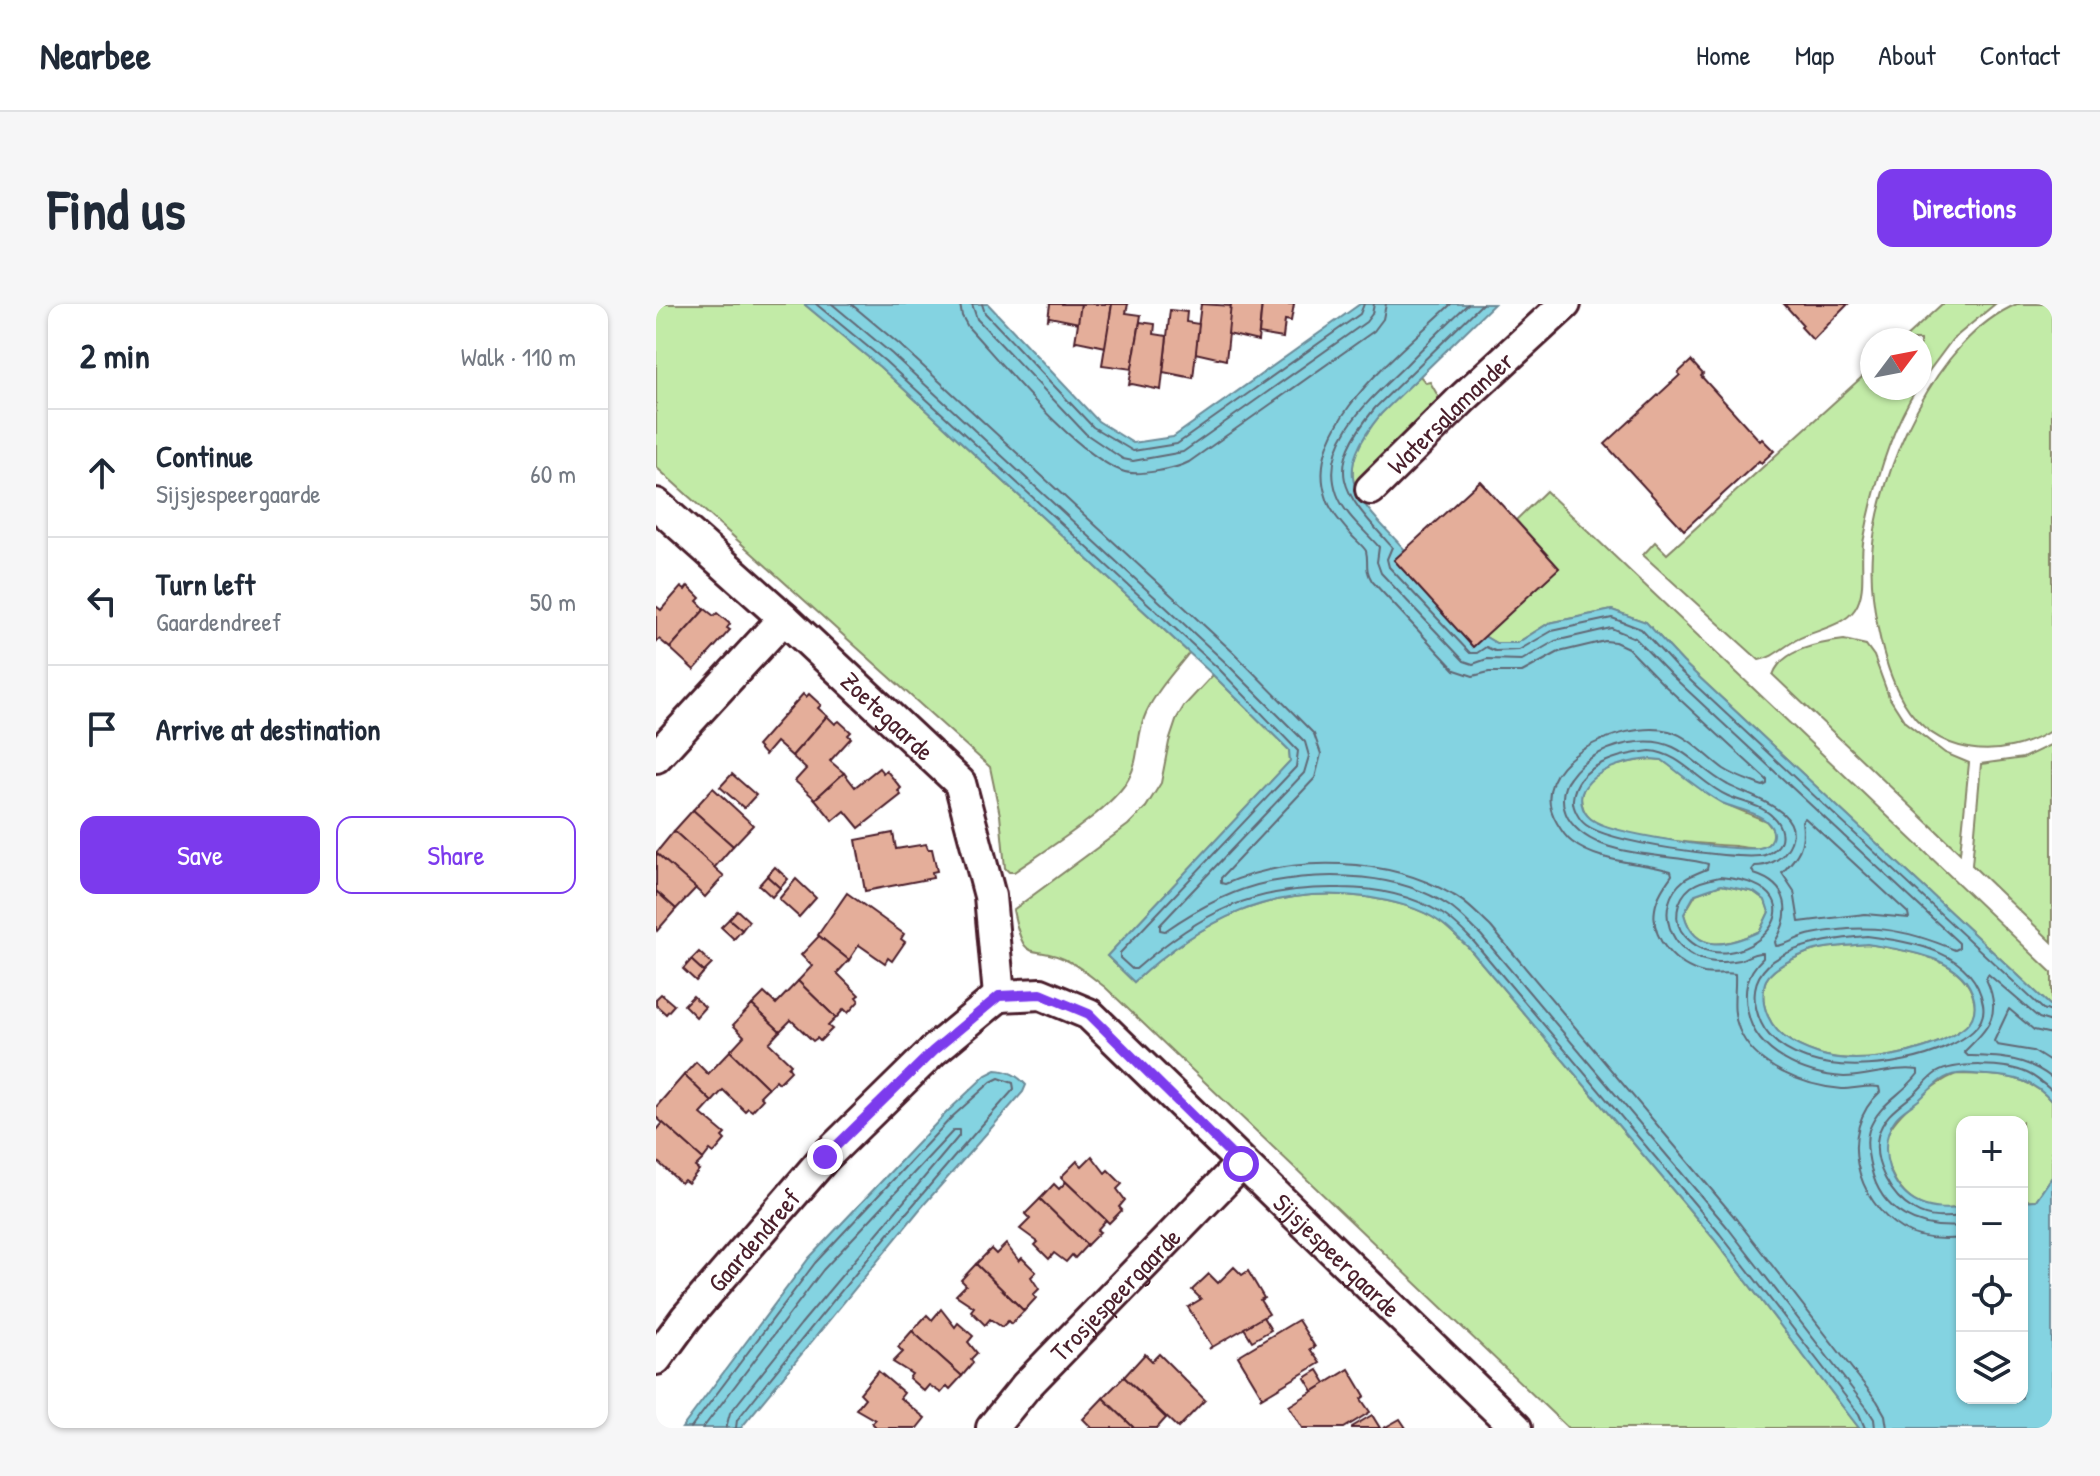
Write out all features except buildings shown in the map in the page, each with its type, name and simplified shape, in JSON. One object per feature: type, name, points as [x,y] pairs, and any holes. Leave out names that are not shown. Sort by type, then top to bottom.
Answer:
[{"type":"street","name":"Watersalamander","points":[[1371,489],[1565,304]]},
{"type":"street","name":"Zoetegaarde","points":[[656,504],[784,618],[960,783],[990,896],[999,996]]},
{"type":"street","points":[[656,757],[784,618]]},
{"type":"street","name":"Sijsjespeergaarde","points":[[999,996],[1041,994],[1089,1014],[1516,1428]]},
{"type":"street","name":"Gaardendreef","points":[[656,1359],[686,1318],[825,1157],[933,1051],[999,996]]},
{"type":"street","name":"Trosjespeergaarde","points":[[992,1428],[1026,1386],[1241,1164]]},
{"type":"green space","points":[[656,304],[804,304],[880,367],[1189,653],[1150,705],[1129,778],[1108,803],[1077,829],[1014,872],[1005,868],[1000,815],[990,767],[656,467]]},
{"type":"green space","points":[[1942,304],[1995,304],[1952,340],[1932,367],[1932,328],[1916,328]]},
{"type":"green space","points":[[2017,304],[2052,304],[2052,730],[2012,747],[1991,750],[1951,743],[1933,734],[1917,720],[1903,701],[1888,668],[1872,589],[1872,553],[1877,520],[1900,447],[1923,400],[1932,400],[1932,384],[1937,376],[1961,346],[1988,321]]},
{"type":"green space","points":[[1420,376],[1426,383],[1430,382],[1438,396],[1437,403],[1355,489],[1355,456],[1361,441],[1382,413]]},
{"type":"green space","points":[[1860,379],[1860,400],[1910,400],[1890,443],[1877,483],[1863,543],[1859,602],[1843,620],[1759,660],[1643,555],[1655,542],[1667,554]]},
{"type":"green space","points":[[1546,491],[2052,973],[2052,1007],[1683,662],[1646,622],[1612,610],[1549,623],[1517,643],[1496,643],[1484,636],[1559,568],[1516,520]]},
{"type":"green space","points":[[1844,640],[1866,645],[1874,656],[1889,697],[1905,722],[1945,753],[1969,763],[1960,853],[1773,675],[1793,653]]},
{"type":"green space","points":[[1213,675],[1289,750],[1290,761],[1107,956],[1134,982],[1159,960],[1212,924],[1240,911],[1300,896],[1332,894],[1385,900],[1432,917],[1468,947],[1714,1239],[1859,1428],[1568,1428],[1106,988],[1070,962],[1026,947],[1013,910],[1128,825],[1146,807],[1161,783],[1177,718]]},
{"type":"green space","points":[[2052,744],[2052,942],[1972,865],[1981,764],[2023,758]]},
{"type":"green space","points":[[1651,759],[1662,760],[1723,803],[1766,821],[1774,837],[1757,849],[1682,842],[1620,831],[1603,826],[1589,817],[1581,798],[1590,780],[1608,768]]},
{"type":"green space","points":[[1721,885],[1754,892],[1765,900],[1769,912],[1760,931],[1715,944],[1696,936],[1684,914],[1696,894]]},
{"type":"green space","points":[[1867,944],[1931,958],[1959,974],[1974,1000],[1973,1015],[1966,1027],[1926,1047],[1864,1059],[1819,1054],[1791,1042],[1777,1030],[1771,1023],[1763,999],[1765,983],[1773,971],[1806,953]]},
{"type":"green space","points":[[1956,1074],[1996,1075],[2032,1085],[2052,1102],[2052,1177],[2036,1200],[2028,1201],[2028,1116],[1956,1116],[1956,1208],[1924,1206],[1904,1192],[1888,1164],[1887,1135],[1898,1118],[1937,1084]]},
{"type":"water","points":[[804,304],[988,304],[1098,421],[1133,443],[1173,437],[1360,304],[1494,304],[1381,414],[1365,436],[1356,455],[1353,472],[1362,501],[1405,550],[1394,560],[1473,646],[1484,636],[1496,643],[1517,643],[1549,623],[1612,610],[1646,622],[1683,662],[2052,1007],[2052,1102],[2031,1084],[2015,1078],[1968,1073],[1951,1075],[1897,1117],[1889,1132],[1886,1156],[1894,1179],[1910,1198],[1930,1207],[1956,1208],[1956,1404],[2028,1404],[2028,1201],[2036,1200],[2052,1177],[2052,1428],[1859,1428],[1714,1239],[1468,947],[1444,925],[1423,912],[1385,900],[1332,894],[1269,902],[1212,924],[1159,960],[1134,982],[1107,956],[1290,761],[1289,750],[1213,675],[880,367]],"holes":[[[1662,760],[1722,803],[1762,818],[1772,830],[1771,842],[1764,847],[1745,849],[1700,845],[1603,825],[1585,812],[1582,795],[1585,787],[1598,774],[1633,761]],[[1721,885],[1754,892],[1765,900],[1769,912],[1760,931],[1715,944],[1696,936],[1684,914],[1695,894]],[[1867,944],[1930,958],[1958,973],[1974,999],[1975,1008],[1970,1021],[1953,1035],[1926,1047],[1864,1059],[1819,1054],[1800,1046],[1777,1030],[1767,1014],[1763,995],[1766,980],[1773,971],[1806,953]]]},
{"type":"water","points":[[996,1070],[1019,1079],[1026,1085],[1023,1092],[920,1209],[741,1428],[682,1428],[809,1258],[947,1112],[986,1075]]},
{"type":"route","points":[[825,1157],[933,1051],[999,996],[1041,994],[1089,1014],[1241,1164]]}]
